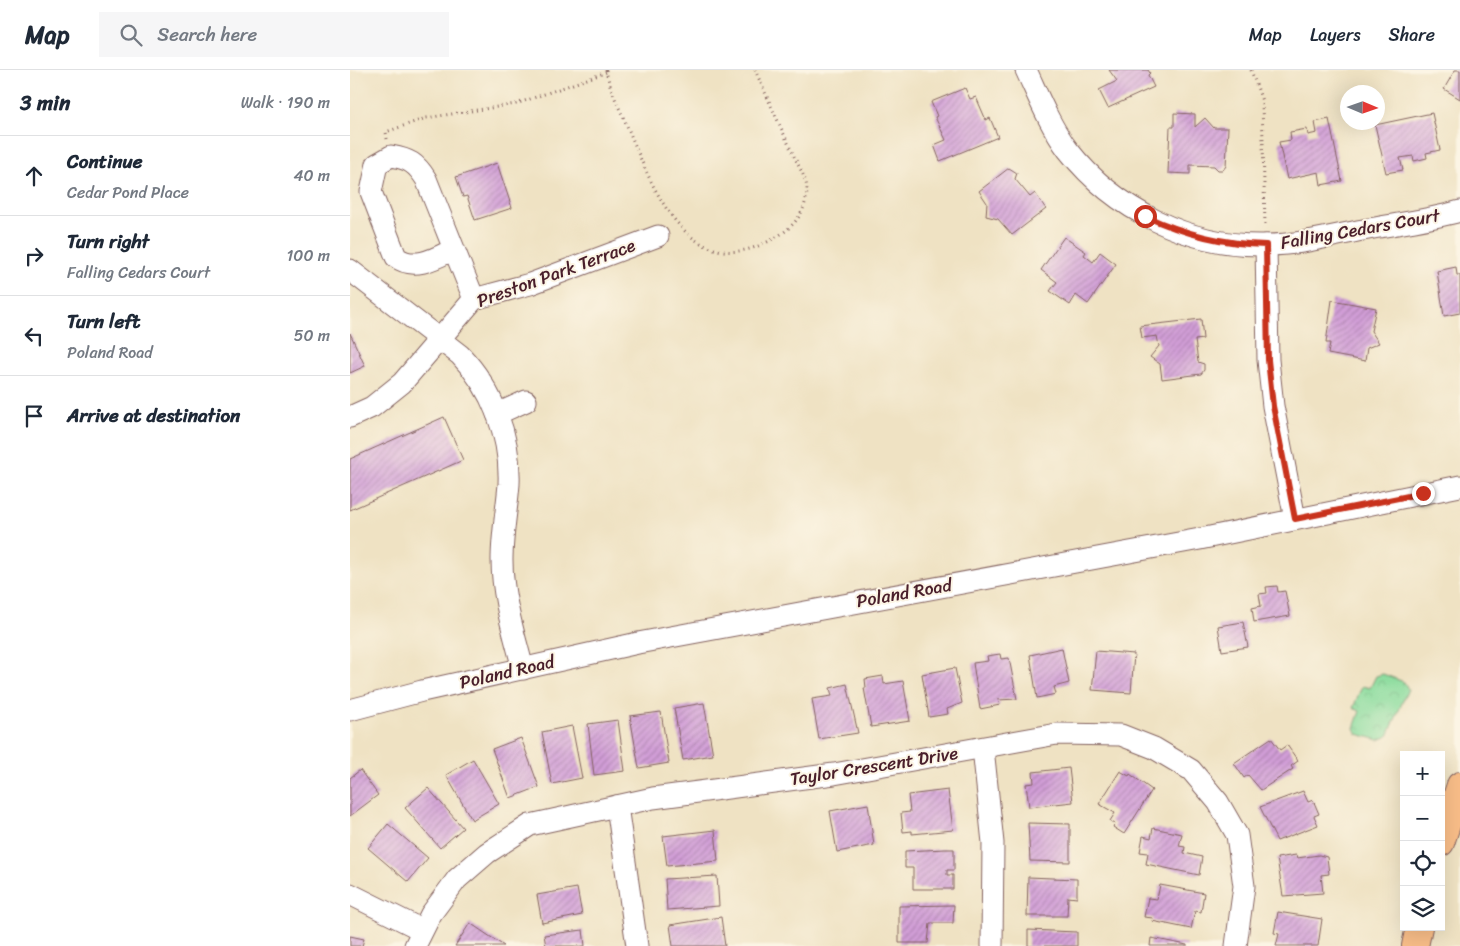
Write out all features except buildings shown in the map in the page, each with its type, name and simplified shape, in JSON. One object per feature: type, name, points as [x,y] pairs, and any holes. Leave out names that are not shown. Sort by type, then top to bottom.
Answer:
[{"type":"main road","points":[[1442,841],[1460,785]]},
{"type":"main road","points":[[1415,946],[1418,931]]},
{"type":"street","points":[[1026,70],[1050,122],[1068,150],[1091,175],[1116,197],[1145,216],[1176,230],[1208,239],[1242,245],[1266,245]]},
{"type":"street","points":[[454,249],[432,260],[413,264],[403,262],[396,257],[371,192],[377,164],[391,156],[409,159],[419,167],[426,180],[454,249],[474,299]]},
{"type":"street","name":"Falling Cedars Court","points":[[1295,519],[1273,406],[1268,360],[1266,245],[1288,244],[1460,211]]},
{"type":"street","name":"Preston Park Terrace","points":[[350,417],[372,407],[388,396],[474,299],[530,284],[658,236]]},
{"type":"street","points":[[350,270],[440,338],[473,369],[497,414],[508,459],[502,561],[504,593],[523,669]]},
{"type":"street","points":[[497,414],[526,401]]},
{"type":"street","name":"Poland Road","points":[[350,710],[657,639],[1182,542],[1460,486]]},
{"type":"street","name":"Taylor Crescent Drive","points":[[419,938],[431,914],[458,879],[487,853],[530,825],[653,798],[834,774],[1057,734],[1121,735],[1154,748],[1191,770],[1218,802],[1237,835],[1244,886],[1236,946]]},
{"type":"street","points":[[983,748],[993,843],[992,946]]},
{"type":"street","points":[[617,806],[637,946]]},
{"type":"street","points":[[350,894],[419,938]]},
{"type":"path","points":[[387,146],[386,132],[426,118],[516,104],[606,71],[641,159],[670,215],[694,239],[718,252],[744,252],[769,242],[791,228],[805,207],[807,186],[755,70]]},
{"type":"path","points":[[1251,70],[1262,101],[1266,245]]},
{"type":"green space","points":[[1383,674],[1404,682],[1408,689],[1388,736],[1379,740],[1357,734],[1354,728],[1360,711],[1353,708],[1362,686],[1370,688],[1376,676]]},
{"type":"route","points":[[1145,216],[1176,230],[1208,239],[1242,245],[1266,245],[1268,360],[1273,406],[1295,519],[1423,493]]}]
